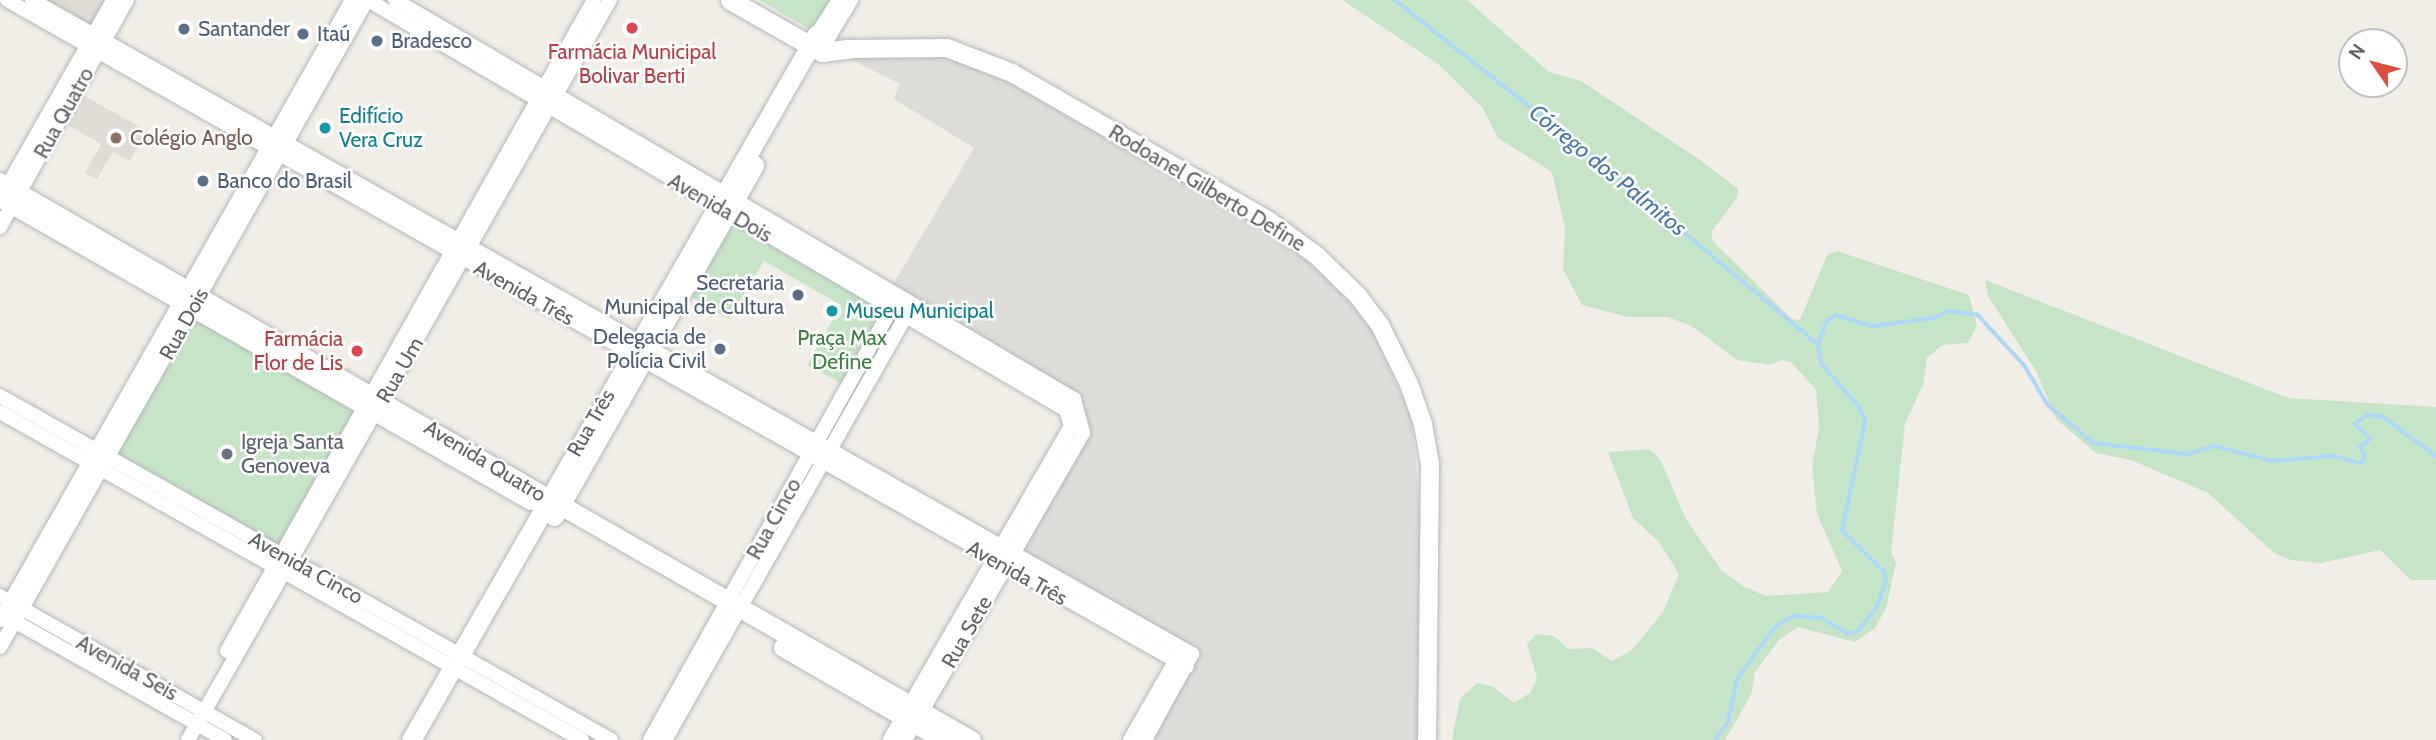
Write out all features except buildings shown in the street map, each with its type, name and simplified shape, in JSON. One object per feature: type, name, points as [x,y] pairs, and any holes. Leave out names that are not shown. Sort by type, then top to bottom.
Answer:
[{"type":"main road","points":[[730,0],[819,43]]},
{"type":"main road","points":[[757,0],[819,43]]},
{"type":"main road","name":"Rodoanel Gilberto Define","points":[[819,43],[848,49]]},
{"type":"main road","name":"Rua Três","points":[[425,740],[462,664],[819,43]]},
{"type":"main road","name":"Avenida Quatro","points":[[551,507],[836,670],[944,740]]},
{"type":"main road","name":"Rua Três","points":[[411,740],[462,664]]},
{"type":"main road","name":"Avenida Quatro","points":[[911,719],[969,739]]},
{"type":"street","name":"Avenida Três","points":[[8,0],[96,43],[640,351],[999,563],[1184,658]]},
{"type":"street","name":"Avenida Três","points":[[32,0],[96,43]]},
{"type":"street","name":"Rua Quatro","points":[[96,43],[113,0]]},
{"type":"street","name":"Rua Quatro","points":[[0,226],[6,194],[96,43],[128,0]]},
{"type":"street","name":"Rua Dois","points":[[278,146],[352,0]]},
{"type":"street","name":"Rua Dois","points":[[0,648],[7,611],[99,460],[278,146],[368,0]]},
{"type":"street","name":"Avenida Dois","points":[[368,0],[546,97],[909,311],[1073,416]]},
{"type":"street","name":"Avenida Dois","points":[[395,0],[546,97]]},
{"type":"street","name":"Rua Um","points":[[178,740],[197,715],[461,250],[546,97],[594,0]]},
{"type":"street","name":"Rua Um","points":[[546,97],[610,0]]},
{"type":"street","name":"Rua Três","points":[[819,43],[839,0]]},
{"type":"street","name":"Rua Três","points":[[819,43],[851,0]]},
{"type":"street","name":"Rodoanel Gilberto Define","points":[[848,49],[947,48],[1012,73],[1268,220],[1317,256],[1358,296],[1401,365],[1423,424],[1430,464],[1427,740]]},
{"type":"street","name":"Avenida Quatro","points":[[6,194],[551,507]]},
{"type":"street","points":[[818,442],[894,303]]},
{"type":"street","name":"Rua Cinco","points":[[650,740],[675,709],[821,456],[909,311]]},
{"type":"street","name":"Avenida Três","points":[[640,351],[818,442],[821,456]]},
{"type":"street","name":"Avenida Cinco","points":[[0,396],[99,460],[281,563],[462,664],[611,740]]},
{"type":"street","name":"Avenida Cinco","points":[[0,412],[99,460]]},
{"type":"street","name":"Rua Sete","points":[[890,740],[911,719],[1058,461],[1083,433],[1073,416]]},
{"type":"street","name":"Avenida Três","points":[[821,456],[1007,549],[1184,658]]},
{"type":"street","name":"Avenida Seis","points":[[7,611],[197,715],[255,740]]},
{"type":"street","points":[[1130,740],[1184,658]]},
{"type":"street","points":[[1145,740],[1184,658]]},
{"type":"street","name":"Avenida Cinco","points":[[462,664],[582,740]]},
{"type":"street","name":"Rua Cinco","points":[[665,740],[675,709]]},
{"type":"street","name":"Rua Um","points":[[188,740],[197,715]]},
{"type":"street","name":"Avenida Seis","points":[[197,715],[225,740]]},
{"type":"shaded area","points":[[32,0],[113,0],[94,35]]},
{"type":"shaded area","points":[[933,51],[989,69],[1256,221],[1303,253],[1369,323],[1410,414],[1415,450],[1426,581],[1419,740],[1146,740],[1193,657],[1014,552],[1075,399],[889,291],[974,148],[894,99],[900,84],[844,56]]},
{"type":"shaded area","name":"Colégio Anglo","points":[[76,91],[147,131],[130,161],[113,152],[97,179],[85,173],[101,144],[60,121]]},
{"type":"green space","points":[[760,0],[836,0],[816,33]]},
{"type":"green space","points":[[1342,0],[1467,0],[1549,72],[1581,81],[1700,160],[1738,189],[1737,198],[1712,231],[1712,240],[1792,319],[1800,320],[1827,255],[1837,251],[1969,295],[1977,326],[1968,343],[1942,345],[1927,358],[1923,385],[1905,423],[1891,552],[1896,563],[1886,608],[1875,628],[1855,642],[1798,627],[1780,639],[1755,672],[1751,695],[1725,740],[1452,740],[1460,699],[1477,683],[1492,686],[1514,703],[1530,693],[1537,678],[1527,644],[1536,634],[1554,636],[1568,649],[1592,648],[1612,661],[1632,650],[1663,612],[1679,574],[1659,542],[1633,518],[1608,452],[1650,449],[1661,461],[1686,519],[1722,571],[1743,586],[1766,596],[1828,592],[1842,571],[1817,514],[1812,467],[1819,428],[1816,390],[1791,362],[1782,360],[1770,365],[1737,360],[1693,327],[1668,317],[1628,317],[1582,305],[1563,269],[1565,228],[1552,172],[1498,138],[1482,107],[1438,64]]},
{"type":"green space","name":"Praça Max Define","points":[[728,212],[891,309],[848,387],[807,365],[841,305],[764,261],[729,319],[683,292]]},
{"type":"green space","points":[[1985,280],[2288,398],[2436,407],[2436,580],[2411,580],[2380,550],[2321,563],[2291,560],[2274,553],[2208,493],[2131,460],[2096,453],[2056,419],[2036,371],[1988,296]]},
{"type":"green space","points":[[193,310],[363,408],[280,553],[108,456]]},
{"type":"waterway","name":"Córrego dos Palmitos","points":[[1395,0],[1594,157],[1818,344]]},
{"type":"waterway","points":[[1715,740],[1728,722],[1737,679],[1776,626],[1794,616],[1822,618],[1849,634],[1858,631],[1876,609],[1886,582],[1884,572],[1842,531],[1865,421],[1859,407],[1821,364],[1818,344],[1827,321],[1836,315],[1873,326],[1934,318],[1947,311],[1978,315],[2025,366],[2048,405],[2094,443],[2188,454],[2215,446],[2272,461],[2334,456],[2361,463],[2365,457],[2360,447],[2370,439],[2355,424],[2367,415],[2382,416],[2436,456]]},
{"type":"place","name":"Farmácia Municipal Bolivar Berti","points":[[632,28]]},
{"type":"place","name":"Santander","points":[[184,29]]},
{"type":"place","name":"Itaú","points":[[303,34]]},
{"type":"place","name":"Bradesco","points":[[377,41]]},
{"type":"place","name":"Edifício Vera Cruz","points":[[325,128]]},
{"type":"place","name":"Colégio Anglo","points":[[116,138]]},
{"type":"place","name":"Banco do Brasil","points":[[203,181]]},
{"type":"place","name":"Secretaria Municipal de Cultura","points":[[798,295]]},
{"type":"place","name":"Museu Municipal","points":[[832,311]]},
{"type":"place","name":"Delegacia de Polícia Civil","points":[[720,349]]},
{"type":"place","name":"Farmácia Flor de Lis","points":[[357,351]]},
{"type":"place","name":"Igreja Santa Genoveva","points":[[227,454]]}]
